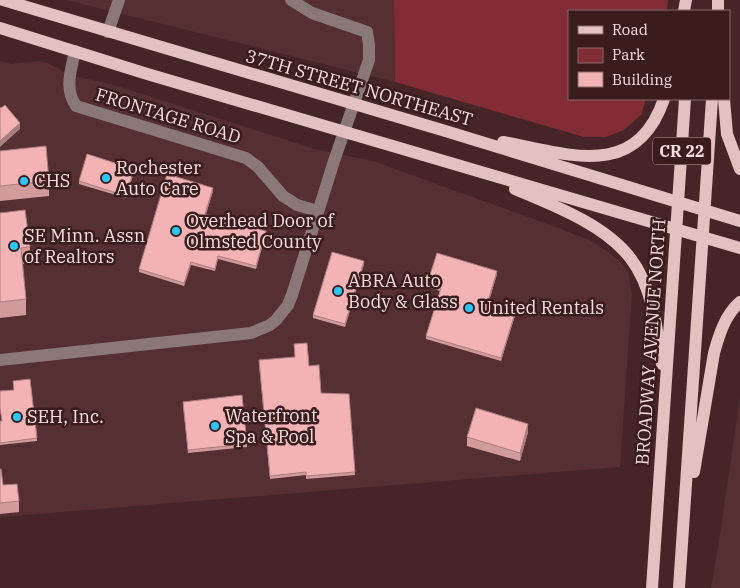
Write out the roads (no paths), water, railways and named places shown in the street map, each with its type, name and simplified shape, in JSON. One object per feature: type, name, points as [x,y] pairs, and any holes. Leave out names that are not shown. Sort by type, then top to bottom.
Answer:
[{"type":"main road","name":"37TH STREET NORTHEAST","points":[[3,0],[442,130],[740,221]]},
{"type":"main road","points":[[0,28],[740,248]]},
{"type":"main road","points":[[442,130],[576,155],[606,156],[629,148],[638,141],[654,121],[664,100]]},
{"type":"main road","name":"BROADWAY AVENUE NORTH","points":[[652,588],[685,100]]},
{"type":"main road","name":"CR 22","points":[[703,237],[712,100]]},
{"type":"main road","name":"CR 22","points":[[724,100],[727,134],[740,169]]},
{"type":"main road","points":[[441,160],[574,216],[607,236],[625,252],[637,267],[650,300],[658,335],[666,394]]},
{"type":"main road","points":[[679,588],[703,237]]},
{"type":"main road","points":[[683,531],[714,353],[724,323],[740,302]]},
{"type":"street","points":[[108,32],[119,0]]},
{"type":"street","points":[[0,360],[239,335],[261,330],[276,320],[288,305],[369,60],[367,32],[312,13],[291,0]]},
{"type":"street","name":"FRONTAGE ROAD","points":[[75,51],[69,87],[70,97],[76,106],[246,158],[258,167],[283,196],[297,205],[318,211]]},
{"type":"place","name":"Rochester Auto Care","points":[[106,178]]},
{"type":"place","name":"CHS","points":[[24,181]]},
{"type":"place","name":"Overhead Door of Olmsted County","points":[[176,231]]},
{"type":"place","name":"SE Minn. Assn of Realtors","points":[[14,246]]},
{"type":"place","name":"ABRA Auto Body & Glass","points":[[338,291]]},
{"type":"place","name":"United Rentals","points":[[469,308]]},
{"type":"place","name":"SEH, Inc.","points":[[17,417]]},
{"type":"place","name":"Waterfront Spa & Pool","points":[[215,426]]}]
